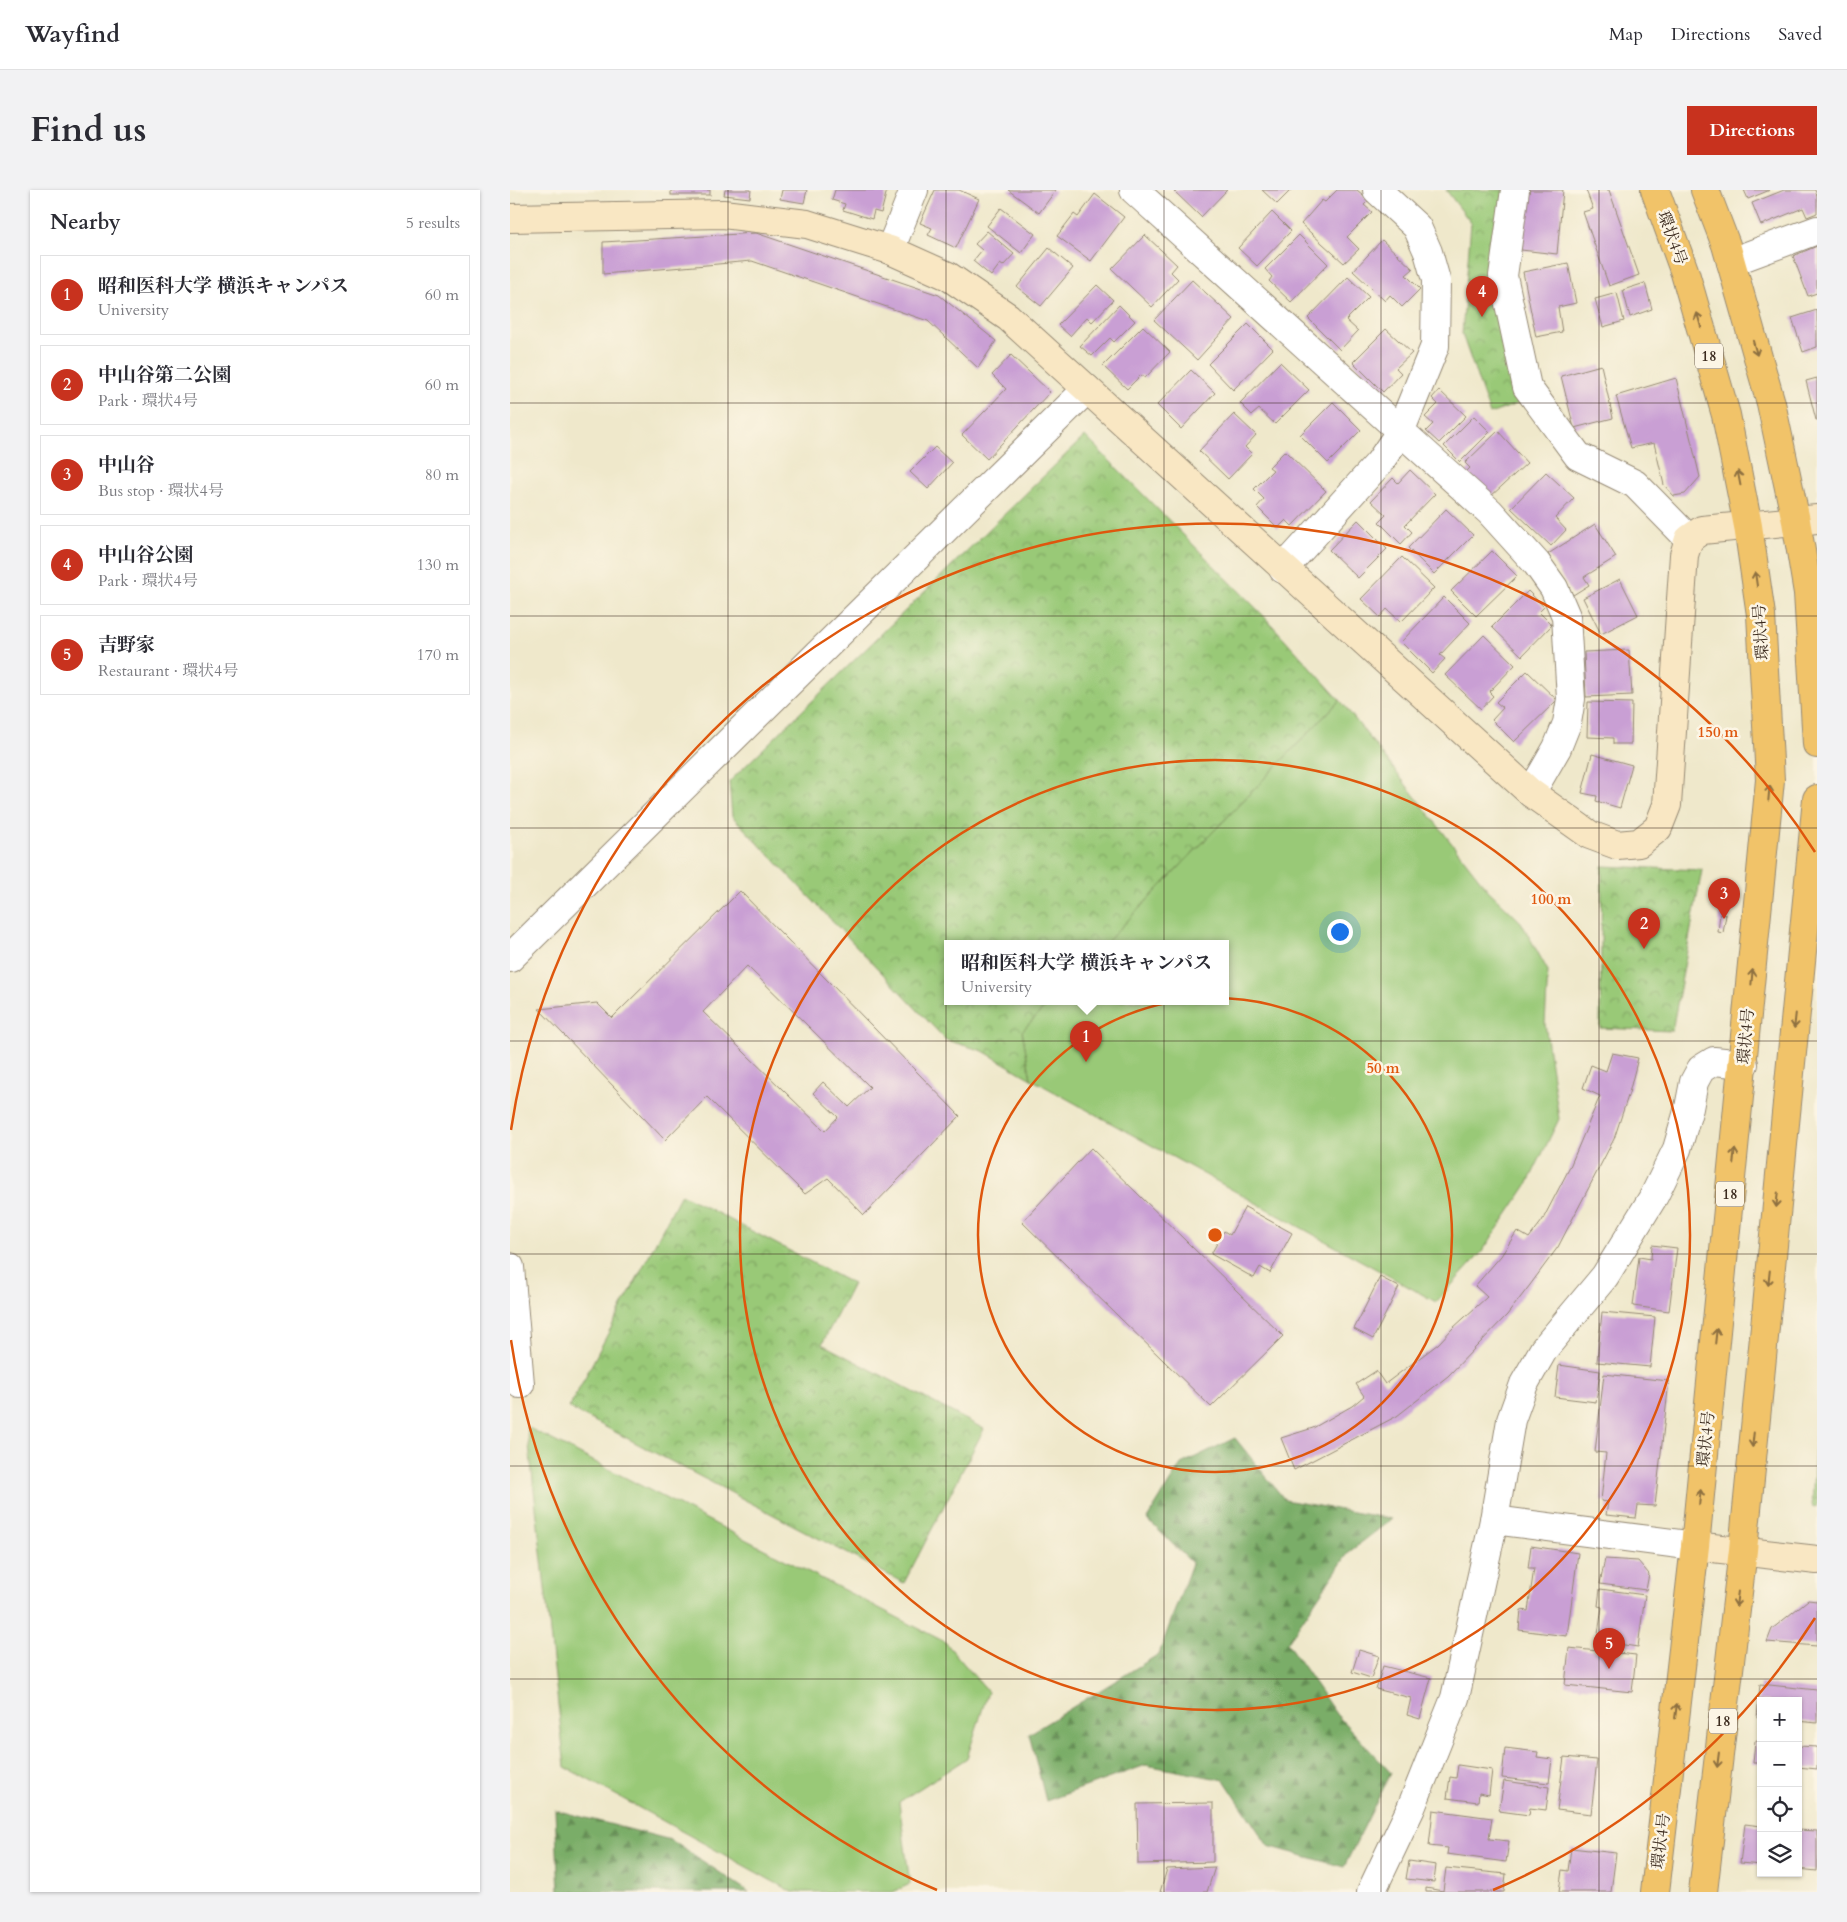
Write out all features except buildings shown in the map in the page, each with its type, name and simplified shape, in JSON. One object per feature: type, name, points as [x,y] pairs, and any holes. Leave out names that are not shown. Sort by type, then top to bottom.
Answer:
[{"type":"main road","name":"環状4号","points":[[1655,190],[1685,273],[1723,406],[1748,526],[1761,615],[1770,780],[1744,1064],[1695,1546],[1655,1892]]},
{"type":"main road","points":[[1706,190],[1726,245],[1770,403],[1806,520],[1808,593],[1817,744]]},
{"type":"main road","name":"18","points":[[1703,1892],[1742,1550],[1817,799]]},
{"type":"street","points":[[890,250],[914,190]]},
{"type":"street","points":[[1134,190],[1490,512],[1538,564],[1554,588],[1566,616],[1571,699],[1567,723],[1557,748],[1531,793]]},
{"type":"street","points":[[1284,569],[1379,463],[1400,432],[1435,346],[1436,280],[1428,252],[1417,227],[1377,190]]},
{"type":"street","points":[[1515,190],[1503,276],[1527,388],[1578,456],[1635,484],[1689,539]]},
{"type":"street","points":[[510,218],[723,214],[807,224],[890,250],[948,276],[1008,317],[1531,793],[1590,835],[1617,845],[1639,843],[1658,828],[1667,805],[1684,555],[1689,539],[1702,530],[1806,520]]},
{"type":"street","points":[[1731,262],[1817,230]]},
{"type":"street","points":[[510,958],[1087,389]]},
{"type":"street","points":[[1371,1892],[1411,1808],[1455,1698],[1494,1520],[1510,1420],[1524,1384],[1544,1349],[1605,1276],[1654,1196],[1677,1149],[1689,1108],[1694,1082],[1701,1069],[1714,1061],[1744,1064]]},
{"type":"street","points":[[510,1267],[520,1384]]},
{"type":"street","points":[[1494,1520],[1817,1560]]},
{"type":"green space","points":[[1446,190],[1508,190],[1522,402],[1490,414],[1462,334],[1471,223]]},
{"type":"green space","points":[[1085,436],[1261,613],[1340,700],[1109,940],[944,940],[944,1005],[1047,1005],[1022,1031],[1031,1079],[983,1051],[946,1040],[732,816],[729,782]]},
{"type":"green space","points":[[1340,700],[1488,890],[1521,922],[1548,971],[1545,1024],[1559,1119],[1527,1185],[1482,1252],[1436,1302],[1031,1079],[1022,1031],[1047,1005],[1229,1005],[1229,940],[1109,940]]},
{"type":"green space","points":[[1602,866],[1702,870],[1672,1031],[1600,1028]]},
{"type":"green space","points":[[681,1194],[853,1284],[822,1344],[984,1429],[904,1583],[569,1408]]},
{"type":"green space","points":[[1817,1407],[1817,1507],[1812,1506]]},
{"type":"green space","points":[[527,1427],[945,1642],[988,1692],[967,1758],[899,1802],[910,1884],[893,1892],[792,1892],[565,1767]]},
{"type":"green space","points":[[1235,1438],[1285,1500],[1392,1519],[1349,1552],[1287,1643],[1336,1714],[1391,1773],[1344,1867],[1268,1846],[1224,1780],[1146,1765],[1046,1801],[1029,1734],[1159,1654],[1192,1563],[1147,1519],[1181,1464]]},
{"type":"green space","points":[[555,1810],[671,1840],[749,1892],[559,1892]]},
{"type":"place","name":"中山谷公園","points":[[1482,317]]},
{"type":"place","name":"中山谷","points":[[1724,919]]},
{"type":"place","name":"中山谷第二公園","points":[[1644,949]]},
{"type":"place","name":"昭和医科大学 横浜キャンパス","points":[[1086,1062]]},
{"type":"place","name":"吉野家","points":[[1609,1669]]}]
